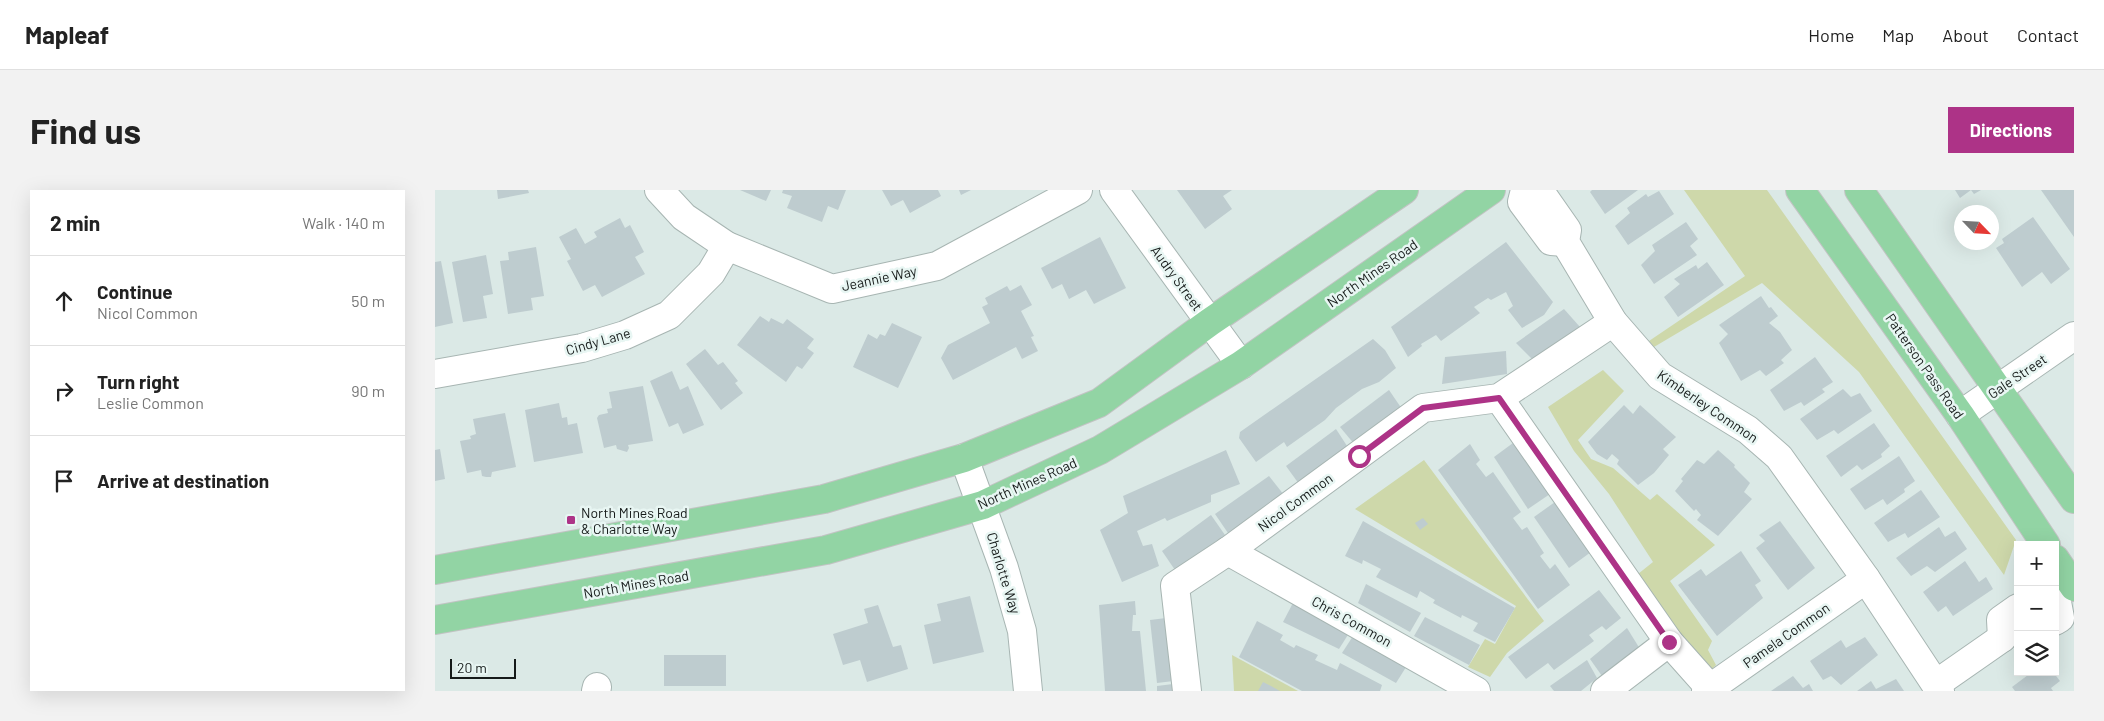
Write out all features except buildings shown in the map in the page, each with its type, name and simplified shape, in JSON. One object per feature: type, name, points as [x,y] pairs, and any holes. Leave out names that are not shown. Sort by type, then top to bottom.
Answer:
[{"type":"main road","points":[[435,570],[825,498],[964,458],[1099,403],[1209,322],[1404,190]]},
{"type":"main road","name":"North Mines Road","points":[[435,620],[826,550],[983,505],[1100,450],[1241,365],[1491,190]]},
{"type":"main road","name":"Patterson Pass Road","points":[[1800,190],[1961,415],[2043,541]]},
{"type":"main road","points":[[1859,190],[2074,499]]},
{"type":"main road","points":[[2059,580],[2063,600]]},
{"type":"street","name":"Jeannie Way","points":[[659,190],[685,216],[727,246],[832,289],[937,266],[1078,190]]},
{"type":"street","name":"Audry Street","points":[[1114,190],[1241,365]]},
{"type":"street","points":[[1525,190],[1522,202],[1551,241],[1565,242]]},
{"type":"street","name":"Kimberley Common","points":[[1539,190],[1567,230],[1565,242],[1613,322],[1659,376],[1749,430],[1779,457],[1865,579],[1938,688]]},
{"type":"street","name":"Cindy Lane","points":[[435,374],[582,348],[625,335],[669,315],[711,274],[727,246]]},
{"type":"street","name":"Nicol Common","points":[[1187,691],[1175,586],[1228,551],[1423,408],[1499,398],[1613,322]]},
{"type":"street","name":"Gale Street","points":[[1961,415],[2074,336]]},
{"type":"street","points":[[1499,398],[1669,642],[1708,690]]},
{"type":"street","name":"Charlotte Way","points":[[964,458],[983,505],[1022,631],[1029,691]]},
{"type":"street","name":"Chris Common","points":[[1228,551],[1476,691]]},
{"type":"street","name":"Pamela Common","points":[[1708,690],[1865,579]]},
{"type":"street","points":[[1938,688],[2010,641],[2001,620],[2014,611]]},
{"type":"street","points":[[1605,691],[1669,642]]},
{"type":"green space","points":[[1684,190],[1767,190],[2016,540],[2014,541],[2004,575],[1859,372],[1762,283],[1654,347],[1649,341],[1745,276]]},
{"type":"green space","points":[[1603,370],[1624,391],[1578,440],[1591,459],[1613,468],[1650,500],[1657,494],[1715,545],[1670,581],[1712,641],[1708,650],[1716,665],[1710,671],[1704,669],[1638,574],[1653,562],[1609,494],[1574,451],[1548,407]]},
{"type":"green space","points":[[1424,460],[1544,621],[1507,653],[1490,677],[1468,667],[1485,639],[1495,644],[1516,606],[1355,509]]},
{"type":"green space","points":[[1232,655],[1298,691],[1234,691]]},
{"type":"place","name":"North Mines Road & Charlotte Way","points":[[571,520]]},
{"type":"route","points":[[1359,456],[1423,408],[1499,398],[1669,642]]}]
